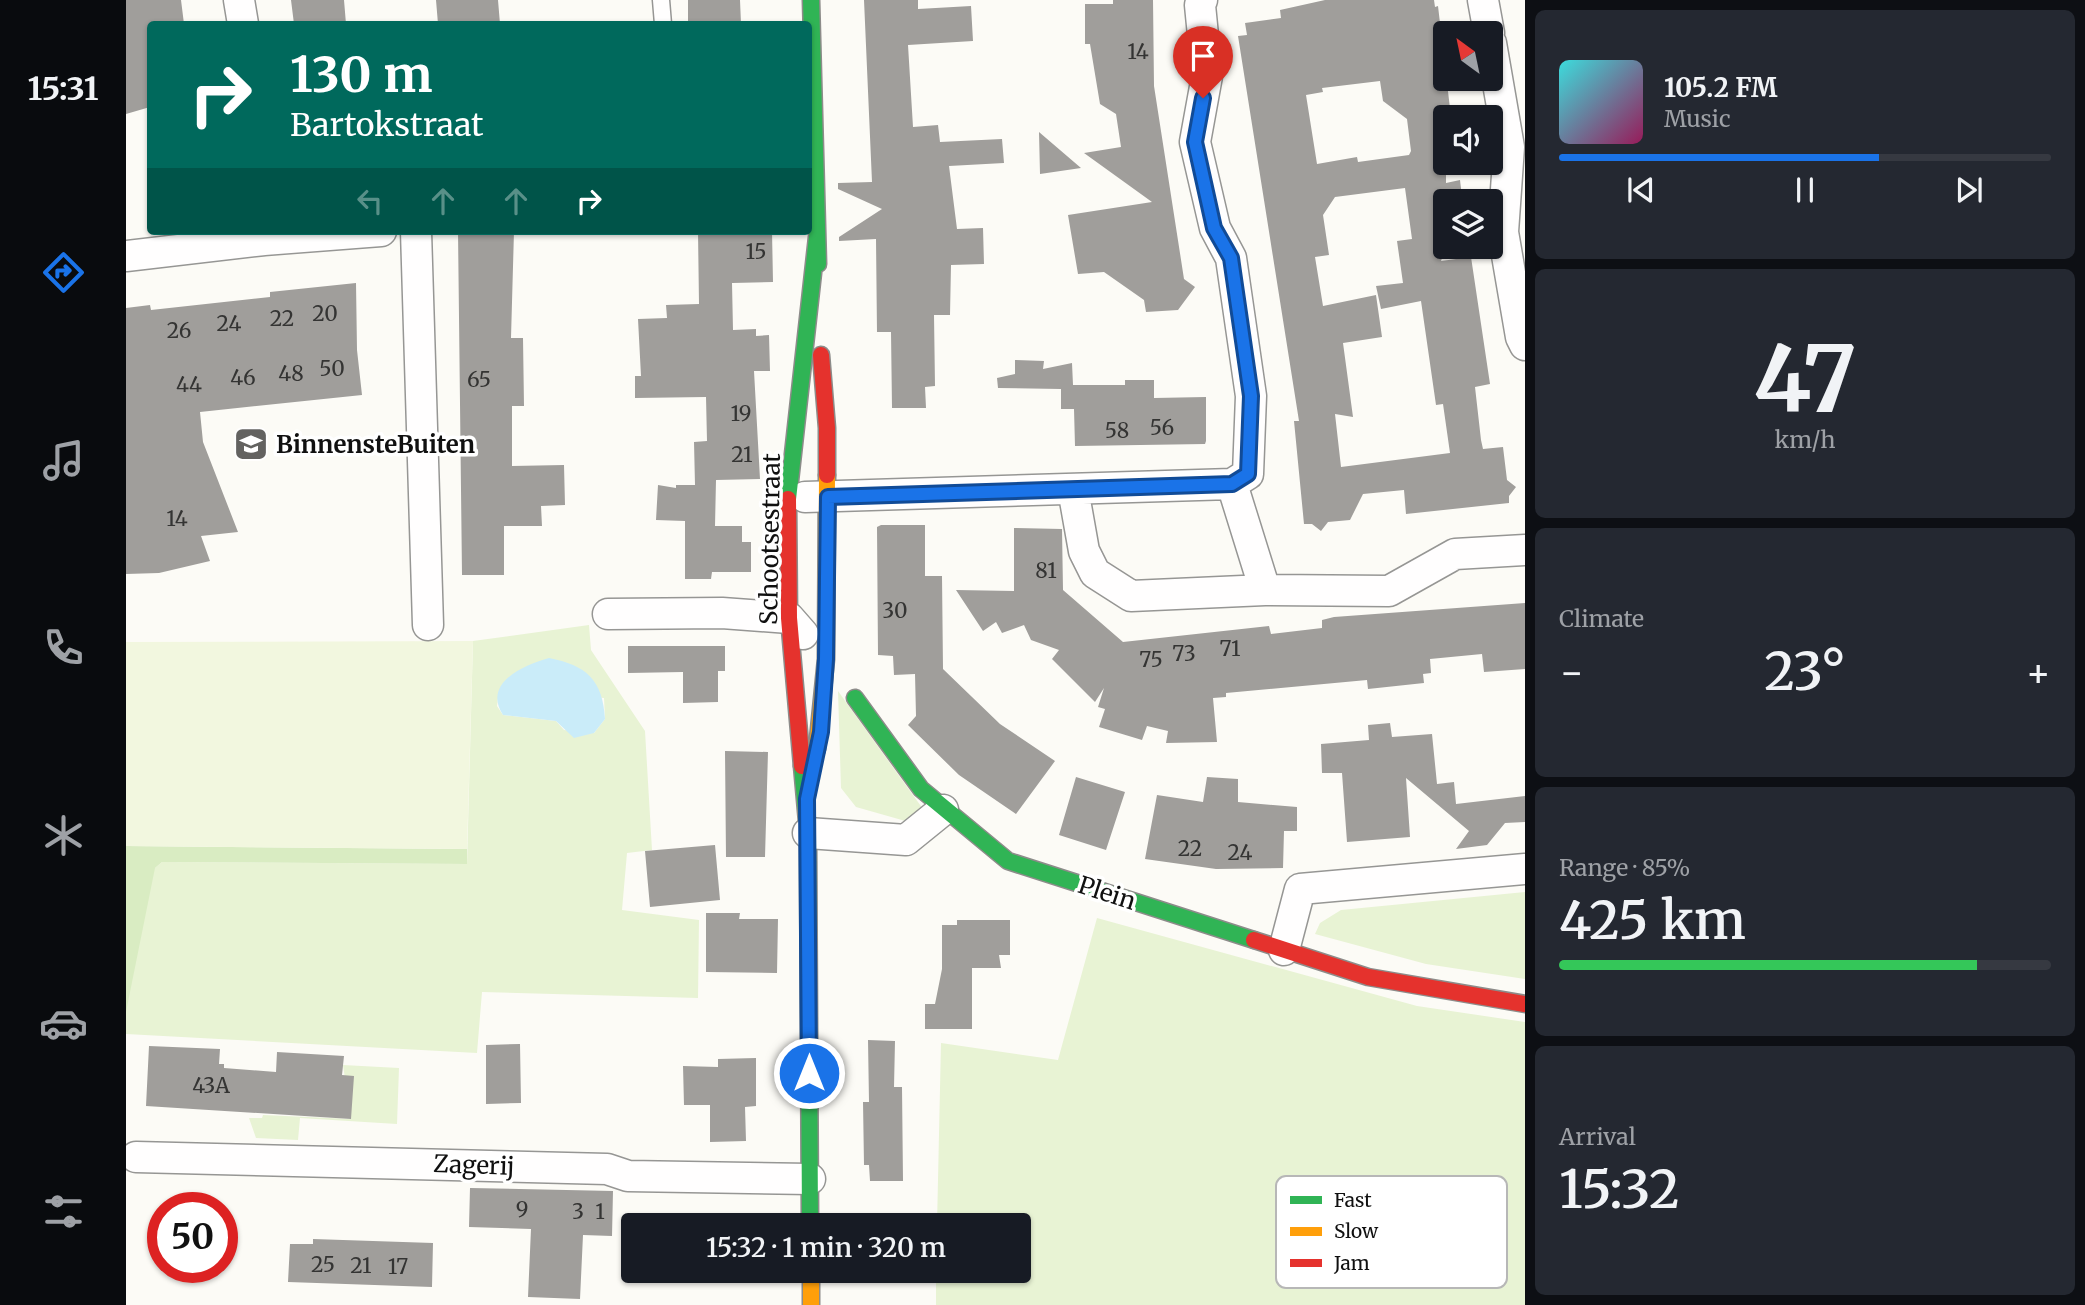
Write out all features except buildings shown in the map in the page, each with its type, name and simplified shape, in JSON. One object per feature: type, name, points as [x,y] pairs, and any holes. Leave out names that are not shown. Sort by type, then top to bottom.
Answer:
[{"type":"main road","name":"Schootsestraat","points":[[810,21],[811,0]]},
{"type":"main road","name":"Schootsestraat","points":[[807,799],[821,732],[826,659],[828,497],[812,93]]},
{"type":"main road","name":"Schootsestraat","points":[[810,1213],[807,799],[789,618],[788,498],[817,237]]},
{"type":"main road","name":"Plein","points":[[855,698],[921,789],[943,810],[1008,861],[1368,977],[1525,1004]]},
{"type":"main road","points":[[811,1283],[811,1305]]},
{"type":"street","points":[[239,0],[242,21]]},
{"type":"street","points":[[1483,0],[1487,21]]},
{"type":"street","points":[[788,498],[1232,484],[1248,474],[1251,396],[1231,258],[1214,228],[1195,142],[1206,76],[1201,3]]},
{"type":"street","points":[[1499,91],[1509,147],[1503,232],[1521,337],[1525,345]]},
{"type":"street","points":[[126,256],[264,235]]},
{"type":"street","points":[[416,235],[428,625]]},
{"type":"street","points":[[1232,484],[1265,590]]},
{"type":"street","points":[[1073,489],[1084,551],[1095,573],[1131,596],[1265,590],[1389,591],[1455,554],[1525,550]]},
{"type":"street","points":[[608,614],[722,613],[789,618],[826,659]]},
{"type":"street","points":[[808,833],[906,840],[943,810]]},
{"type":"street","points":[[1284,950],[1300,888],[1525,869]]},
{"type":"street","name":"Zagerij","points":[[136,1157],[607,1169],[628,1176],[810,1179]]},
{"type":"lane","points":[[661,0],[663,21]]},
{"type":"green space","points":[[589,625],[591,650],[645,731],[652,850],[627,853],[622,910],[699,920],[698,998],[482,992],[477,1053],[126,1034],[126,867],[155,868],[162,862],[467,864],[473,641]],"holes":[[[499,690],[604,698],[605,719],[594,733],[564,730],[556,721],[503,715],[497,706]]]},
{"type":"green space","points":[[473,641],[467,849],[126,846],[126,642]]},
{"type":"green space","points":[[838,691],[923,809],[923,826],[856,807],[841,788]]},
{"type":"green space","points":[[126,846],[467,849],[467,864],[162,862],[155,868],[126,1012]]},
{"type":"green space","points":[[1525,892],[1525,979],[1426,964],[1315,934],[1320,923],[1341,910]]},
{"type":"green space","points":[[1097,918],[1417,1006],[1525,1022],[1525,1305],[936,1305],[936,1283],[1031,1283],[1031,1213],[937,1213],[941,1043],[1058,1060]]},
{"type":"green space","points":[[343,1065],[399,1068],[397,1124],[300,1118],[298,1140],[256,1138],[249,1118],[262,1118],[263,1115],[351,1119]]},
{"type":"water","points":[[549,658],[573,665],[590,676],[596,684],[604,705],[605,719],[594,733],[574,738],[556,721],[503,715],[498,704],[502,685],[528,665]]},
{"type":"traffic: fast","points":[[811,0],[812,21]]},
{"type":"traffic: fast","points":[[812,38],[818,264]]},
{"type":"traffic: fast","points":[[788,499],[817,237]]},
{"type":"traffic: fast","points":[[855,698],[921,789],[1008,861],[1254,940]]},
{"type":"traffic: fast","points":[[802,766],[808,833],[810,1213]]},
{"type":"traffic: slow","points":[[817,749],[826,659],[827,475]]},
{"type":"traffic: slow","points":[[811,1283],[811,1305]]},
{"type":"traffic: jam","points":[[821,355],[827,428],[827,475]]},
{"type":"traffic: jam","points":[[788,499],[789,618],[802,766]]},
{"type":"traffic: jam","points":[[1254,940],[1368,977],[1525,1004]]},
{"type":"place","name":"BinnensteBuiten","points":[[251,444]]},
{"type":"route","points":[[809,1073],[807,799],[821,732],[826,659],[828,497],[1232,484],[1248,474],[1251,396],[1231,258],[1214,228],[1195,142],[1203,98]]}]
